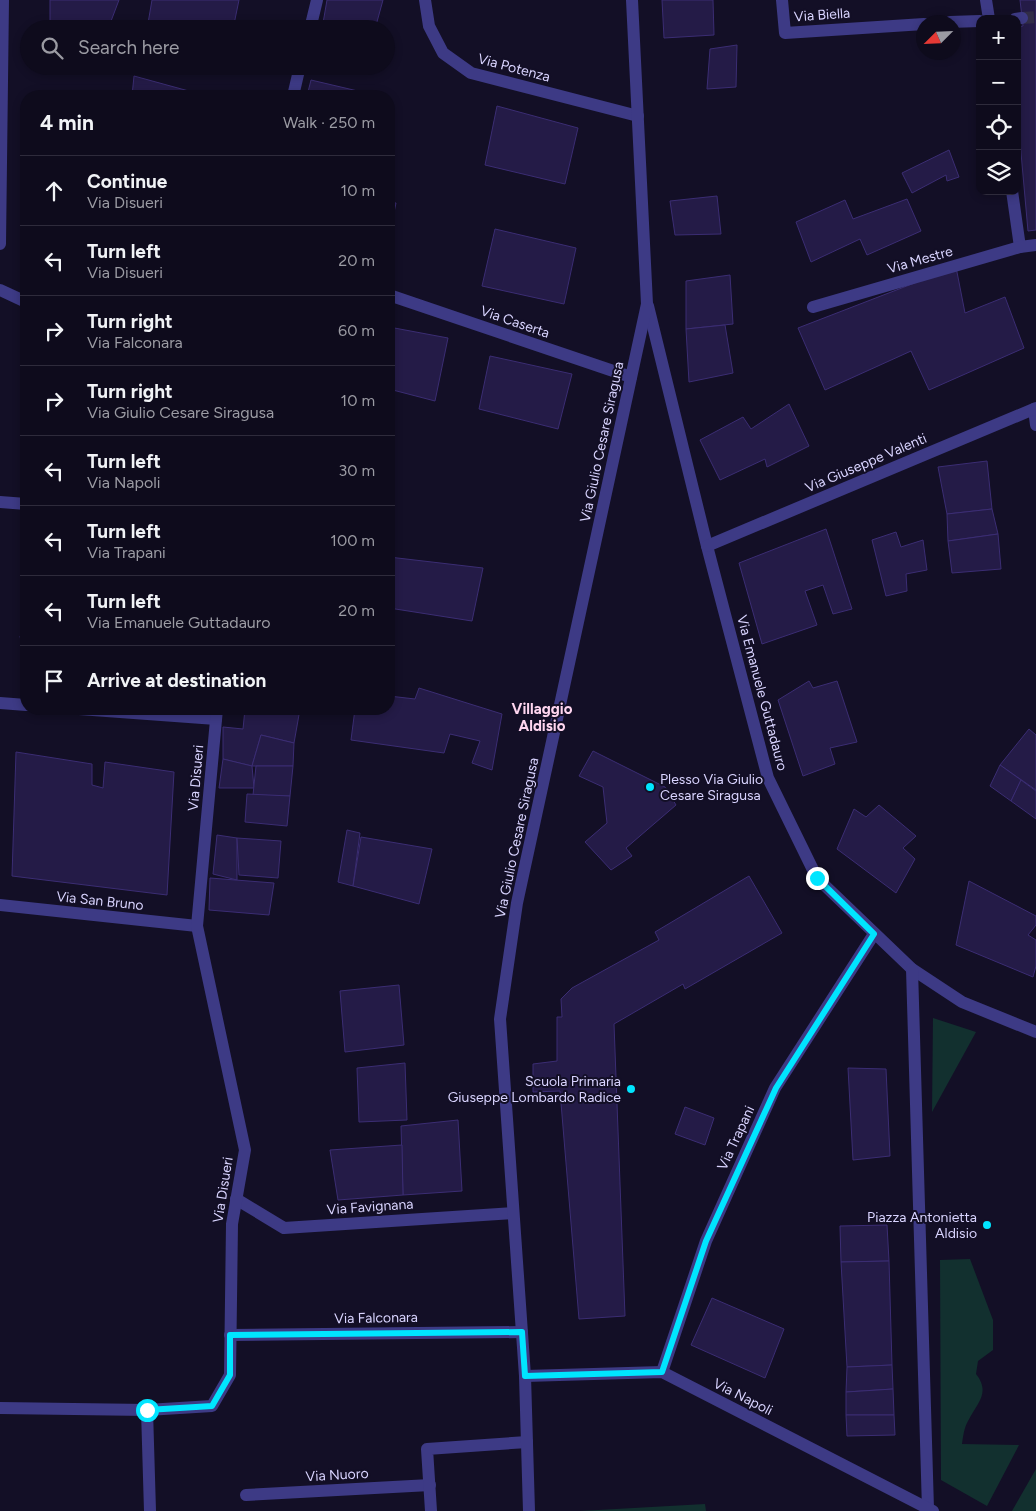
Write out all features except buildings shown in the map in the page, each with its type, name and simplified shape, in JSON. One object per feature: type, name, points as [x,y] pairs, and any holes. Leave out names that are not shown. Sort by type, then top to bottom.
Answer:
[{"type":"street","points":[[0,244],[3,0]]},
{"type":"street","points":[[312,20],[318,0]]},
{"type":"street","name":"Via Potenza","points":[[425,0],[430,26],[443,53],[471,73],[638,116]]},
{"type":"street","name":"Via Giulio Cesare Siragusa","points":[[529,1511],[525,1376],[500,1019],[517,903],[647,304],[632,0]]},
{"type":"street","name":"Via Biella","points":[[782,0],[785,33],[916,25]]},
{"type":"street","points":[[986,0],[988,15]]},
{"type":"street","points":[[961,22],[976,21]]},
{"type":"street","points":[[294,90],[298,75]]},
{"type":"street","points":[[1013,195],[1020,247]]},
{"type":"street","name":"Via Mestre","points":[[813,307],[1020,247],[1036,245]]},
{"type":"street","points":[[0,290],[20,299]]},
{"type":"street","name":"Via Caserta","points":[[395,297],[631,377]]},
{"type":"street","name":"Via Emanuele Guttadauro","points":[[647,304],[707,546],[768,778],[817,878],[912,969],[962,1002],[1036,1032]]},
{"type":"street","points":[[1035,408],[1036,425]]},
{"type":"street","name":"Via Giuseppe Valenti","points":[[707,546],[1035,408]]},
{"type":"street","points":[[0,502],[20,504]]},
{"type":"street","points":[[0,703],[20,705]]},
{"type":"street","name":"Via Disueri","points":[[0,1408],[147,1410],[212,1406],[230,1375],[232,1224],[245,1150],[197,926],[217,715]]},
{"type":"street","name":"Via San Bruno","points":[[0,906],[197,926]]},
{"type":"street","name":"Via Trapani","points":[[662,1372],[706,1241],[776,1088],[874,934]]},
{"type":"street","points":[[912,969],[930,1510]]},
{"type":"street","name":"Via Favignana","points":[[236,1199],[284,1228],[513,1213]]},
{"type":"street","name":"Via Falconara","points":[[230,1335],[522,1332]]},
{"type":"street","name":"Via Napoli","points":[[525,1376],[662,1372],[930,1510]]},
{"type":"street","points":[[147,1410],[150,1511]]},
{"type":"street","points":[[431,1511],[427,1449],[527,1442]]},
{"type":"street","name":"Via Nuoro","points":[[246,1495],[430,1485]]},
{"type":"green space","points":[[933,1018],[976,1032],[932,1112]]},
{"type":"green space","points":[[970,1259],[993,1320],[993,1350],[978,1361],[976,1374],[982,1387],[981,1398],[967,1424],[962,1444],[1019,1445],[987,1506],[941,1480],[940,1260]]},
{"type":"green space","points":[[1036,1469],[1036,1511],[1012,1511]]},
{"type":"green space","points":[[705,1504],[706,1511],[580,1511]]},
{"type":"tunnel","points":[[1022,18],[1036,17]]},
{"type":"place","name":"Plesso Via Giulio Cesare Siragusa","points":[[650,787]]},
{"type":"place","name":"Scuola Primaria Giuseppe Lombardo Radice","points":[[631,1089]]},
{"type":"place","name":"Piazza Antonietta Aldisio","points":[[987,1225]]},
{"type":"district","name":"Villaggio Aldisio","points":[[542,718]]},
{"type":"route","points":[[147,1410],[212,1406],[230,1375],[230,1335],[522,1332],[525,1376],[662,1372],[706,1241],[776,1088],[874,934],[817,878]]}]
